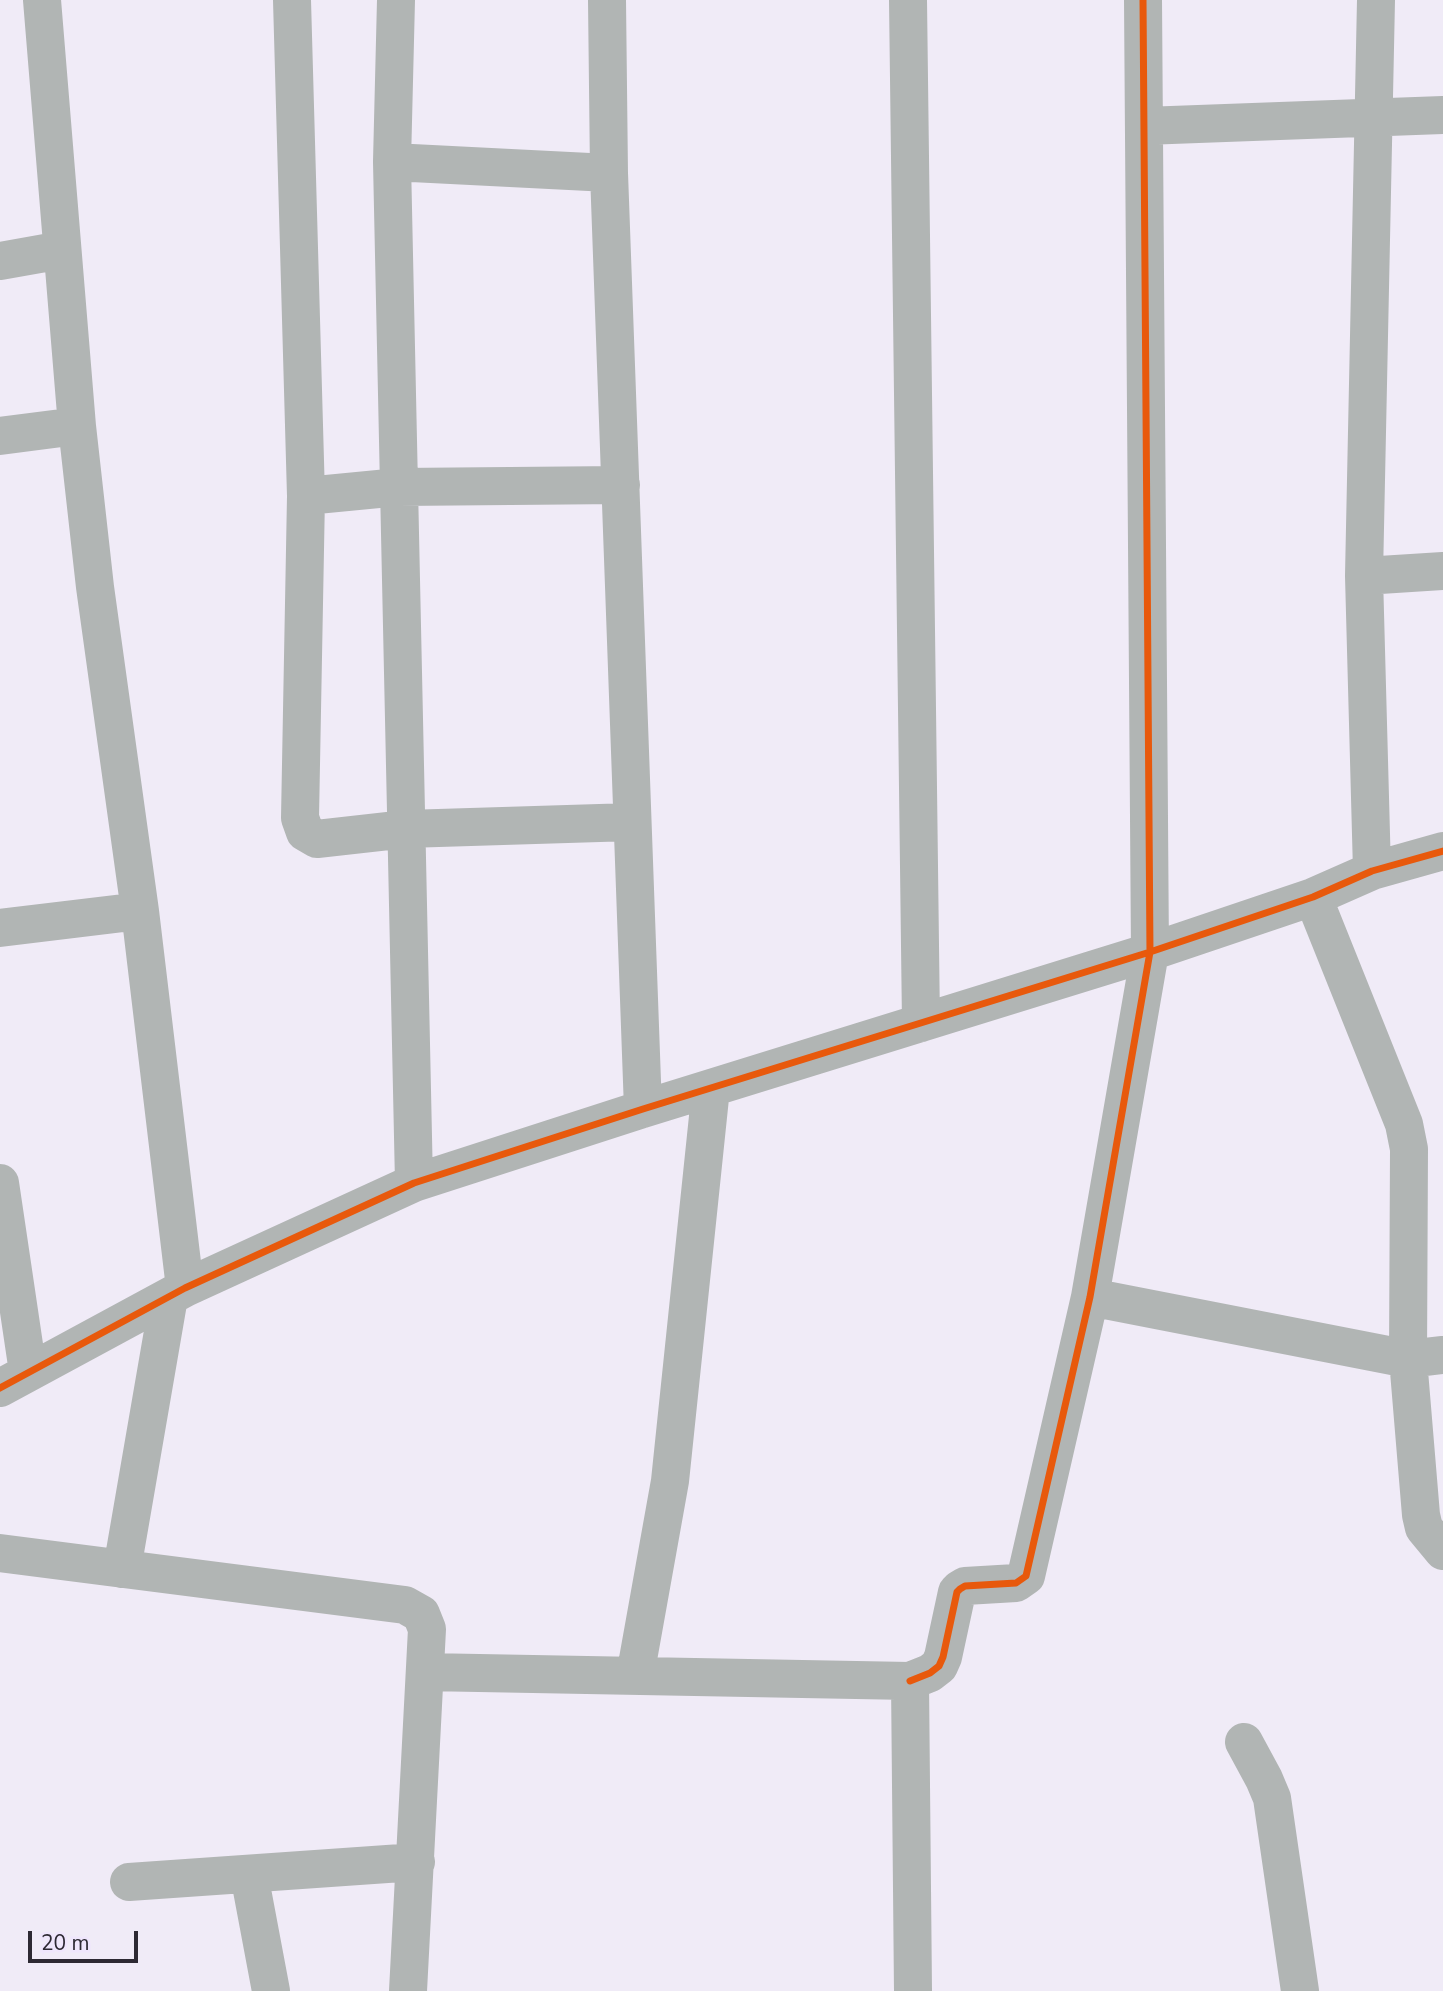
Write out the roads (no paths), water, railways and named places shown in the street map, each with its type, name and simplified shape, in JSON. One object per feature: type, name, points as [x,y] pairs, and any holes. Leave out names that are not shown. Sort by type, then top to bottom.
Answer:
[{"type":"street","points":[[42,0],[77,426],[95,587],[140,911],[177,1293],[122,1569]]},
{"type":"street","points":[[292,0],[306,496],[300,818],[305,832],[317,839],[406,829],[632,822]]},
{"type":"street","points":[[396,0],[392,162],[414,1184]]},
{"type":"street","points":[[607,0],[610,173],[643,1109]]},
{"type":"street","points":[[908,0],[921,1023]]},
{"type":"street","points":[[425,1672],[910,1681],[939,1666],[957,1592],[960,1589],[965,1586],[1016,1583],[1023,1581],[1026,1576],[1090,1297],[1150,952],[1143,0]]},
{"type":"street","points":[[1372,871],[1364,576],[1376,0]]},
{"type":"street","points":[[1144,125],[1443,116]]},
{"type":"street","points":[[392,162],[610,173]]},
{"type":"street","points":[[0,261],[62,250]]},
{"type":"street","points":[[0,436],[77,426]]},
{"type":"street","points":[[306,496],[399,487],[621,485]]},
{"type":"street","points":[[1364,576],[1443,571]]},
{"type":"street","points":[[0,1183],[14,1380],[177,1293],[414,1184],[643,1109],[1150,952],[1313,897],[1372,871],[1443,851]]},
{"type":"street","points":[[1313,897],[1404,1124],[1409,1149],[1425,1357],[1420,1514],[1424,1528],[1443,1551]]},
{"type":"street","points":[[0,928],[140,911]]},
{"type":"street","points":[[635,1676],[670,1481],[711,1088]]},
{"type":"street","points":[[1090,1297],[1425,1357]]},
{"type":"street","points":[[0,1553],[405,1605],[421,1614],[427,1629],[408,1991]]},
{"type":"street","points":[[910,1681],[913,1991]]},
{"type":"street","points":[[1244,1742],[1272,1798],[1300,1991]]},
{"type":"street","points":[[129,1882],[416,1861]]},
{"type":"street","points":[[250,1874],[271,1991]]}]
